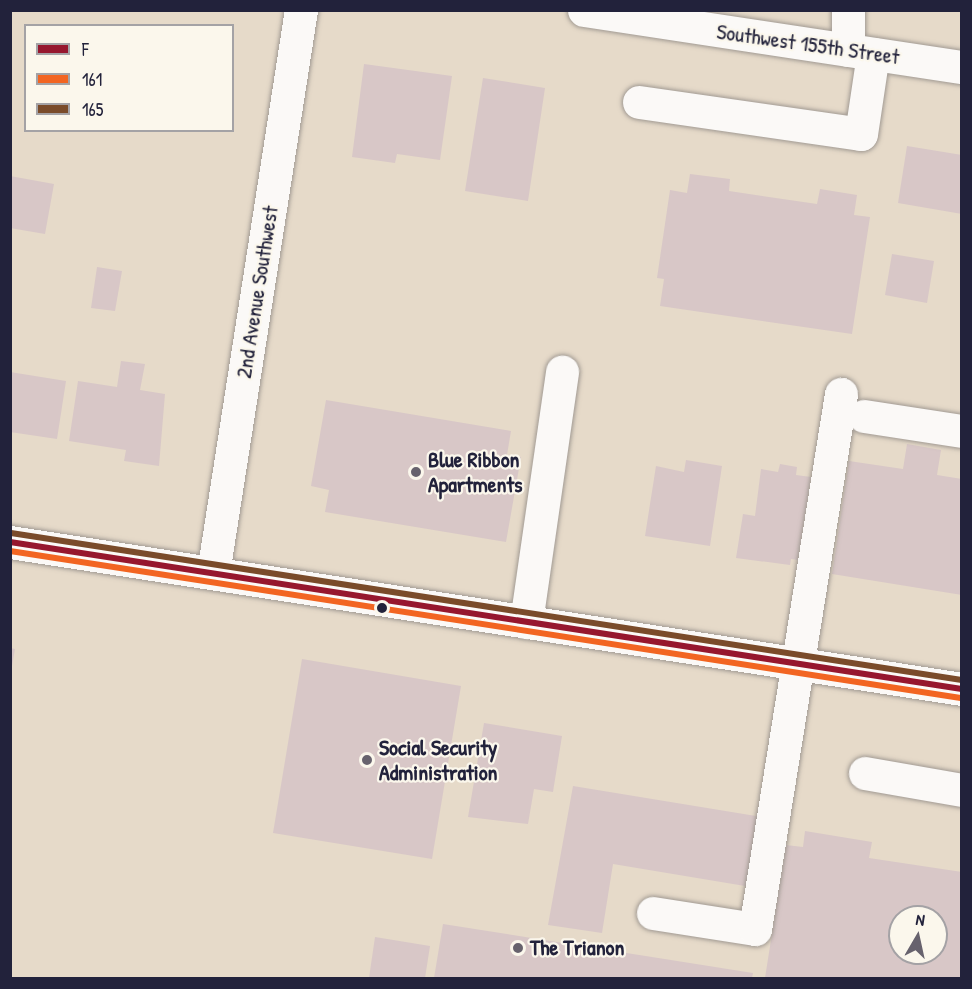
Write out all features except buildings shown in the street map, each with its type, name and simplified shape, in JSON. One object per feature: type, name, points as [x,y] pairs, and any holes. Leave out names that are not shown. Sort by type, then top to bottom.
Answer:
[{"type":"main road","name":"2nd Avenue Southwest","points":[[213,573],[301,10]]},
{"type":"main road","name":"Southwest 155th Street","points":[[584,10],[962,67]]},
{"type":"main road","points":[[639,102],[861,134],[861,52],[848,10]]},
{"type":"main road","points":[[526,622],[562,372]]},
{"type":"main road","points":[[653,913],[755,929],[796,663],[852,405],[962,431]]},
{"type":"main road","points":[[10,542],[962,689]]},
{"type":"main road","points":[[865,773],[962,790]]},
{"type":"transit line","name":"165","points":[[11,533],[962,680]]},
{"type":"transit line","name":"F","points":[[10,542],[962,689]]},
{"type":"transit line","name":"161","points":[[10,551],[961,698]]},
{"type":"place","name":"Blue Ribbon Apartments","points":[[416,472]]},
{"type":"place","name":"Social Security Administration","points":[[367,760]]},
{"type":"place","name":"The Trianon","points":[[518,948]]}]
